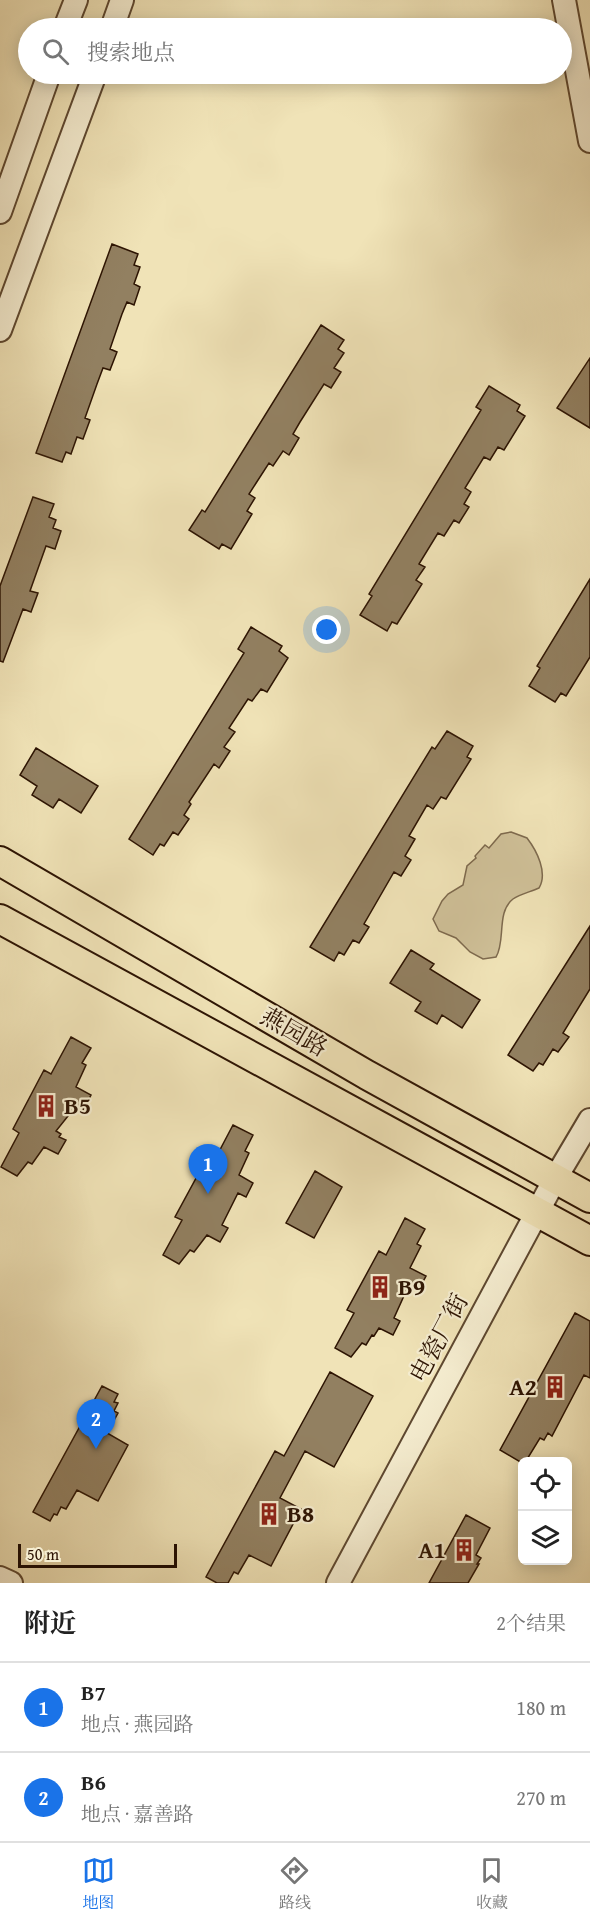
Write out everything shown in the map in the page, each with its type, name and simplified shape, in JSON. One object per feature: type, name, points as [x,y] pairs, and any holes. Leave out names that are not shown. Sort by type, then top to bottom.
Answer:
[{"type":"main road","name":"燕园路","points":[[0,861],[368,1075],[590,1198]]},
{"type":"main road","name":"燕园路","points":[[0,919],[590,1241]]},
{"type":"street","points":[[69,18],[76,0]]},
{"type":"street","points":[[116,18],[122,0]]},
{"type":"street","points":[[564,0],[567,18]]},
{"type":"street","points":[[572,43],[590,141]]},
{"type":"street","points":[[0,212],[45,84]]},
{"type":"street","points":[[0,330],[91,84]]},
{"type":"street","name":"电瓷厂街","points":[[338,1583],[555,1179],[590,1120]]},
{"type":"street","points":[[0,1578],[12,1583]]},
{"type":"shaded area","points":[[511,832],[527,838],[531,843],[542,869],[541,882],[539,888],[516,897],[508,905],[496,957],[483,959],[470,952],[456,938],[439,931],[433,919],[448,894],[463,885],[467,866],[476,858],[475,856],[485,845],[489,848],[501,834]]},
{"type":"building","points":[[112,244],[138,254],[134,265],[140,267],[134,284],[140,287],[134,305],[127,302],[122,314],[110,349],[117,352],[110,370],[103,368],[85,418],[90,420],[83,439],[77,437],[71,454],[66,452],[62,462],[36,453]]},
{"type":"building","points":[[321,325],[344,340],[338,349],[344,353],[334,368],[341,372],[331,388],[324,384],[300,422],[293,434],[299,438],[289,455],[283,451],[273,466],[269,463],[249,494],[255,498],[247,511],[252,514],[231,549],[222,544],[219,549],[189,530],[202,510],[205,512]]},
{"type":"building","points":[[590,358],[590,428],[557,408]]},
{"type":"building","points":[[489,386],[520,405],[517,411],[525,416],[504,450],[498,447],[490,460],[484,457],[465,488],[471,492],[464,504],[469,507],[459,523],[454,520],[444,536],[438,533],[419,564],[425,567],[416,580],[422,584],[397,624],[392,622],[387,631],[360,615],[372,596],[369,594],[481,410],[476,407]]},
{"type":"building","points":[[33,497],[54,504],[49,517],[56,520],[53,528],[61,531],[55,549],[46,546],[30,591],[38,593],[31,612],[23,609],[3,662],[0,661],[0,586]]},
{"type":"building","points":[[590,579],[590,657],[566,696],[561,693],[555,702],[529,686],[540,668],[537,666]]},
{"type":"building","points":[[251,627],[282,646],[279,651],[288,658],[267,692],[261,689],[252,701],[248,699],[229,728],[235,732],[224,747],[230,751],[219,768],[214,764],[189,802],[191,804],[184,815],[189,819],[178,835],[173,832],[164,846],[160,844],[153,855],[129,839],[244,653],[238,649]]},
{"type":"building","points":[[447,731],[473,746],[467,757],[471,759],[446,799],[441,797],[433,809],[427,805],[409,836],[415,839],[405,856],[411,860],[401,876],[394,872],[364,924],[369,927],[359,943],[353,940],[344,955],[339,952],[334,961],[310,947],[432,747],[435,749]]},
{"type":"building","points":[[36,748],[98,786],[81,813],[59,799],[53,808],[32,795],[37,786],[20,775]]},
{"type":"building","points":[[590,926],[590,989],[563,1033],[569,1037],[558,1052],[553,1049],[543,1065],[539,1063],[533,1071],[508,1055]]},
{"type":"building","points":[[411,950],[434,964],[430,969],[480,1000],[462,1028],[442,1015],[437,1024],[415,1011],[421,1002],[390,983]]},
{"type":"building","name":"B5","points":[[71,1037],[91,1048],[82,1063],[86,1065],[76,1087],[91,1095],[83,1110],[76,1106],[56,1131],[61,1134],[59,1137],[66,1140],[58,1154],[44,1147],[32,1164],[28,1162],[17,1176],[1,1167],[19,1133],[13,1129],[44,1070],[51,1074]]},
{"type":"building","points":[[233,1125],[253,1135],[245,1151],[249,1153],[239,1175],[253,1183],[246,1197],[238,1193],[222,1225],[228,1228],[220,1242],[207,1235],[194,1252],[190,1250],[179,1264],[163,1255],[182,1220],[175,1217],[207,1158],[214,1161]]},
{"type":"building","points":[[315,1171],[342,1187],[314,1238],[286,1223]]},
{"type":"building","name":"B9","points":[[405,1218],[425,1229],[417,1244],[421,1246],[410,1268],[426,1276],[418,1291],[408,1287],[394,1318],[400,1321],[393,1335],[379,1328],[366,1345],[362,1343],[351,1357],[335,1348],[354,1313],[347,1310],[379,1251],[386,1255]]},
{"type":"building","name":"A2","points":[[575,1313],[590,1321],[590,1378],[584,1375],[552,1436],[548,1433],[544,1440],[540,1438],[528,1457],[518,1457],[518,1461],[500,1450]]},
{"type":"building","points":[[330,1372],[373,1396],[334,1467],[305,1451],[280,1498],[301,1509],[271,1566],[249,1555],[238,1574],[234,1572],[228,1583],[217,1583],[206,1577],[275,1451],[284,1456]]},
{"type":"building","points":[[102,1386],[118,1394],[114,1402],[118,1403],[114,1411],[118,1413],[107,1433],[128,1445],[98,1501],[77,1490],[66,1509],[61,1507],[50,1521],[33,1512]]},
{"type":"building","name":"A1","points":[[466,1515],[490,1528],[476,1555],[481,1558],[477,1564],[479,1564],[468,1583],[429,1583]]},
{"type":"place","name":"B5","points":[[46,1106]]},
{"type":"place","name":"B7","points":[[208,1194]]},
{"type":"place","name":"B9","points":[[380,1287]]},
{"type":"place","name":"A2","points":[[555,1387]]},
{"type":"place","name":"B6","points":[[96,1449]]},
{"type":"place","name":"B8","points":[[269,1514]]},
{"type":"place","name":"A1","points":[[464,1550]]}]
